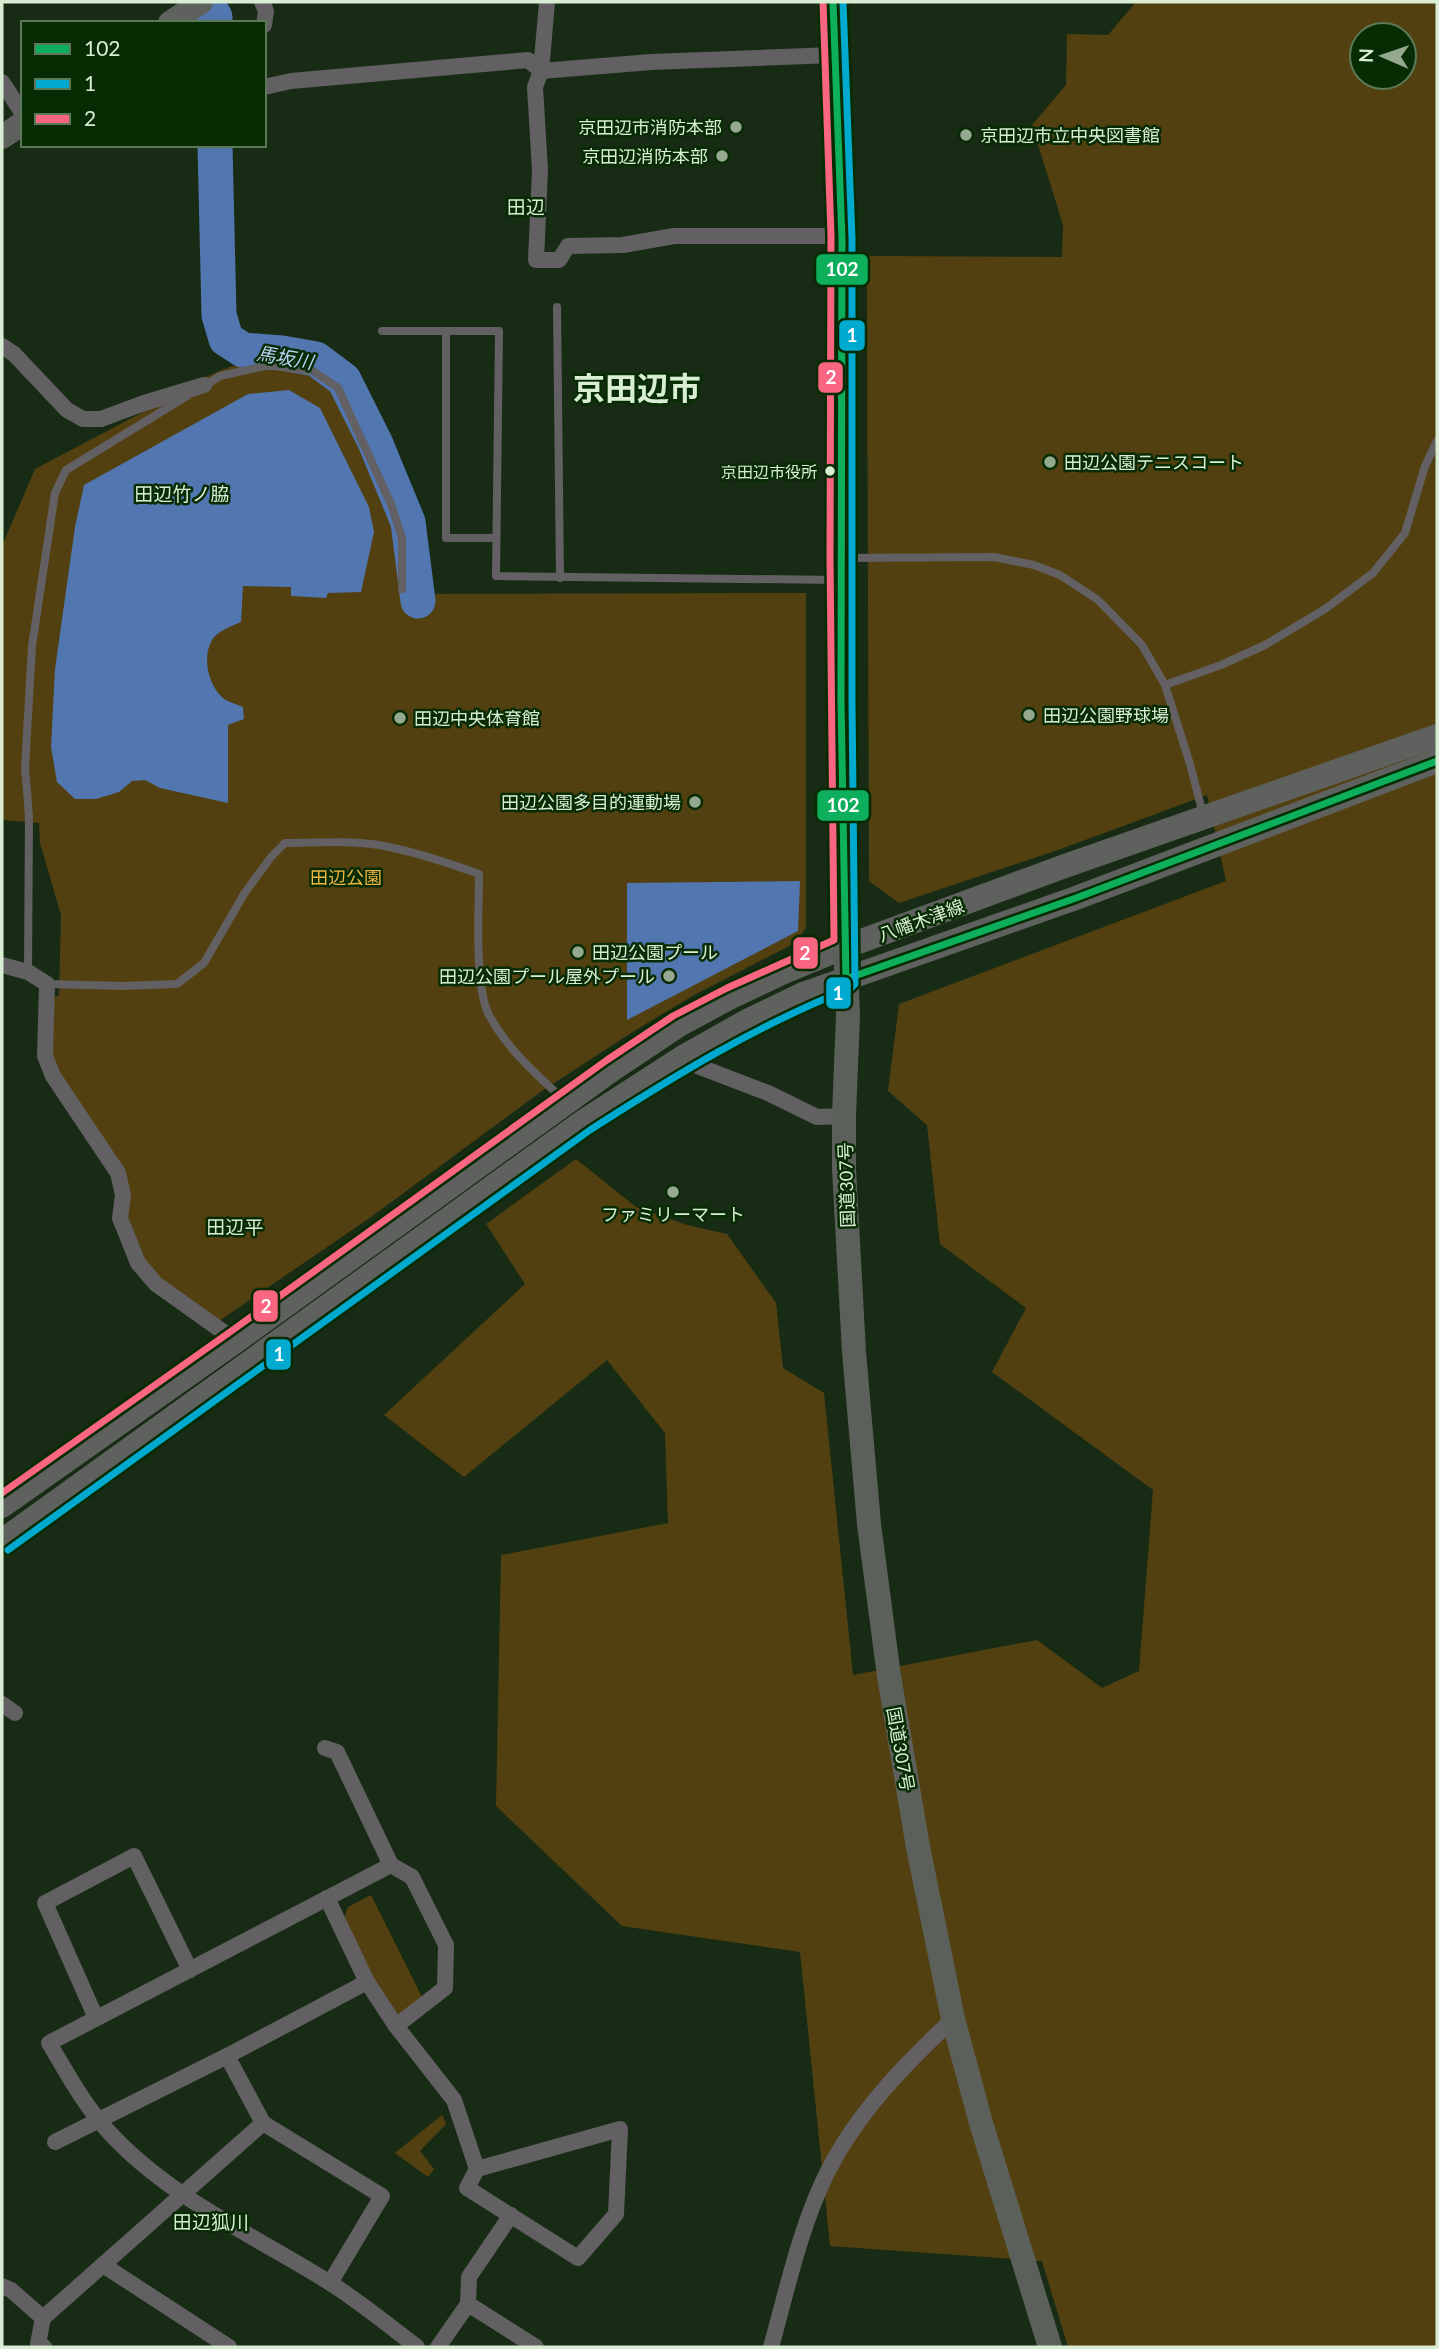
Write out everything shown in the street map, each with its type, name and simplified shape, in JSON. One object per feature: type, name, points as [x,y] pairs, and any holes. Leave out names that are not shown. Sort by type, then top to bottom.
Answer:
[{"type":"highway","name":"国道307号","points":[[833,2],[842,236],[840,569],[848,1015],[844,1116],[852,1311],[869,1524],[889,1676],[918,1847],[953,2019],[981,2123],[1050,2347]]},
{"type":"main road","points":[[173,21],[201,2]]},
{"type":"main road","points":[[2,137],[21,124]]},
{"type":"main road","name":"八幡木津線","points":[[2,1506],[679,1025],[784,972],[845,947],[1437,736]]},
{"type":"main road","name":"八幡木津線","points":[[2,1541],[584,1121],[683,1057],[747,1021],[803,994],[1076,898],[1437,761]]},
{"type":"street","points":[[262,2],[266,11],[265,21]]},
{"type":"street","points":[[547,2],[541,71],[535,87],[540,170],[536,260],[559,260],[568,246],[623,245],[674,236],[842,236]]},
{"type":"street","points":[[266,87],[291,81],[528,60],[541,71],[651,62],[833,55]]},
{"type":"street","points":[[2,82],[21,111]]},
{"type":"street","points":[[2,346],[67,410],[83,419],[101,419],[145,402],[204,385]]},
{"type":"street","points":[[2,965],[28,972],[47,984],[45,1056],[53,1076],[118,1173],[123,1195],[120,1218],[138,1263],[156,1284],[236,1341]]},
{"type":"street","points":[[683,1057],[700,1068],[768,1093],[817,1117],[844,1116]]},
{"type":"street","points":[[325,1748],[337,1752],[391,1865],[411,1877],[446,1945],[445,1988],[396,2026]]},
{"type":"street","points":[[96,2018],[45,1903],[134,1856],[190,1969]]},
{"type":"street","points":[[391,1865],[49,2043],[86,2104],[108,2131],[146,2166],[182,2194],[330,2283],[417,2347]]},
{"type":"street","points":[[327,1898],[367,1982],[396,2026],[454,2101],[477,2169],[467,2188],[578,2258],[616,2214],[620,2129],[477,2169]]},
{"type":"street","points":[[55,2142],[367,1982]]},
{"type":"street","points":[[771,2347],[806,2227],[825,2176],[850,2132],[901,2068],[953,2019]]},
{"type":"street","points":[[227,2056],[263,2123],[382,2196],[330,2283]]},
{"type":"street","points":[[44,2347],[38,2344],[43,2318],[263,2123]]},
{"type":"street","points":[[438,2347],[468,2304],[469,2277],[511,2215]]},
{"type":"street","points":[[103,2265],[229,2347]]},
{"type":"street","points":[[2,2286],[12,2290],[43,2318]]},
{"type":"street","points":[[468,2304],[536,2347]]},
{"type":"lane","points":[[557,307],[560,578]]},
{"type":"lane","points":[[382,331],[499,331],[496,576],[560,578],[840,569],[994,557],[1034,565],[1060,575],[1098,600],[1142,645],[1165,685],[1204,818]]},
{"type":"lane","points":[[446,332],[446,538],[496,538]]},
{"type":"lane","points":[[28,972],[29,816],[25,768],[32,646],[55,493],[66,470],[219,376],[270,365],[313,371],[338,388],[391,504],[402,538],[402,589]]},
{"type":"lane","points":[[1165,685],[1221,665],[1265,645],[1325,609],[1373,573],[1405,533],[1424,466],[1437,441]]},
{"type":"lane","points":[[47,984],[177,984],[204,963],[244,894],[271,857],[285,843],[344,842],[377,845],[441,860],[479,874],[478,944],[488,1014],[521,1060],[567,1103]]},
{"type":"green space","points":[[1136,2],[1437,2],[1437,2347],[1068,2347],[1042,2261],[830,2246],[800,1952],[622,1926],[496,1806],[501,1555],[668,1523],[665,1433],[607,1360],[464,1477],[384,1415],[525,1284],[486,1224],[576,1159],[636,1207],[687,1225],[727,1234],[776,1303],[783,1368],[824,1393],[853,1675],[1037,1640],[1102,1688],[1139,1671],[1153,1490],[992,1372],[1026,1308],[940,1244],[927,1125],[888,1091],[899,1004],[1226,881],[1207,795],[1058,850],[899,903],[869,881],[867,256],[1062,257],[1063,225],[1032,125],[1066,85],[1067,34],[1108,35]]},
{"type":"green space","name":"田辺公園","points":[[272,359],[315,366],[342,386],[393,496],[406,538],[409,594],[806,593],[806,928],[795,943],[694,995],[542,1091],[371,1217],[219,1321],[165,1283],[145,1260],[128,1217],[127,1181],[52,1060],[52,997],[59,996],[61,915],[40,843],[39,823],[2,820],[2,546],[35,469],[203,378],[229,367]]},
{"type":"green space","points":[[371,1895],[425,2003],[396,2026],[341,1928],[348,1907]]},
{"type":"green space","points":[[442,2115],[446,2124],[420,2151],[434,2169],[428,2177],[395,2153]]},
{"type":"water","points":[[289,390],[320,408],[369,507],[374,532],[361,592],[328,593],[326,598],[291,596],[291,587],[243,586],[241,622],[217,634],[207,654],[210,678],[218,692],[225,699],[243,707],[244,719],[228,725],[228,803],[160,788],[145,780],[132,781],[119,792],[96,799],[75,799],[57,782],[51,747],[55,669],[75,527],[84,485],[248,394]]},
{"type":"water","name":"田辺公園プール屋外プール","points":[[800,881],[798,931],[627,1020],[627,883]]},
{"type":"waterway","name":"馬坂川","points":[[206,2],[215,17],[214,21]]},
{"type":"waterway","name":"馬坂川","points":[[215,147],[219,315],[226,339],[243,350],[316,359],[344,380],[375,442],[408,522],[418,601]]},
{"type":"transit line","name":"2","points":[[2,1493],[607,1060],[673,1016],[727,988],[834,940],[830,558],[831,236],[823,2]]},
{"type":"transit line","name":"102","points":[[833,2],[842,239],[841,701],[846,979],[1076,898],[1437,761]]},
{"type":"transit line","name":"1","points":[[8,1550],[590,1130],[749,1035],[855,984],[852,239],[843,2]]},
{"type":"place","name":"京田辺市消防本部","points":[[736,127]]},
{"type":"place","name":"京田辺市立中央図書館","points":[[966,135]]},
{"type":"place","name":"京田辺消防本部","points":[[722,156]]},
{"type":"place","name":"田辺公園テニスコート","points":[[1050,462]]},
{"type":"place","name":"京田辺市役所","points":[[830,471]]},
{"type":"place","name":"田辺公園野球場","points":[[1029,715]]},
{"type":"place","name":"田辺中央体育館","points":[[400,718]]},
{"type":"place","name":"田辺公園多目的運動場","points":[[695,802]]},
{"type":"place","name":"田辺公園プール","points":[[578,952]]},
{"type":"place","name":"田辺公園プール屋外プール","points":[[669,976]]},
{"type":"place","name":"ファミリーマート","points":[[673,1192]]},
{"type":"district","name":"田辺","points":[[526,206]]},
{"type":"district","name":"京田辺市","points":[[637,387]]},
{"type":"district","name":"田辺竹ノ脇","points":[[182,493]]},
{"type":"district","name":"田辺平","points":[[235,1226]]},
{"type":"district","name":"田辺狐川","points":[[211,2221]]}]
